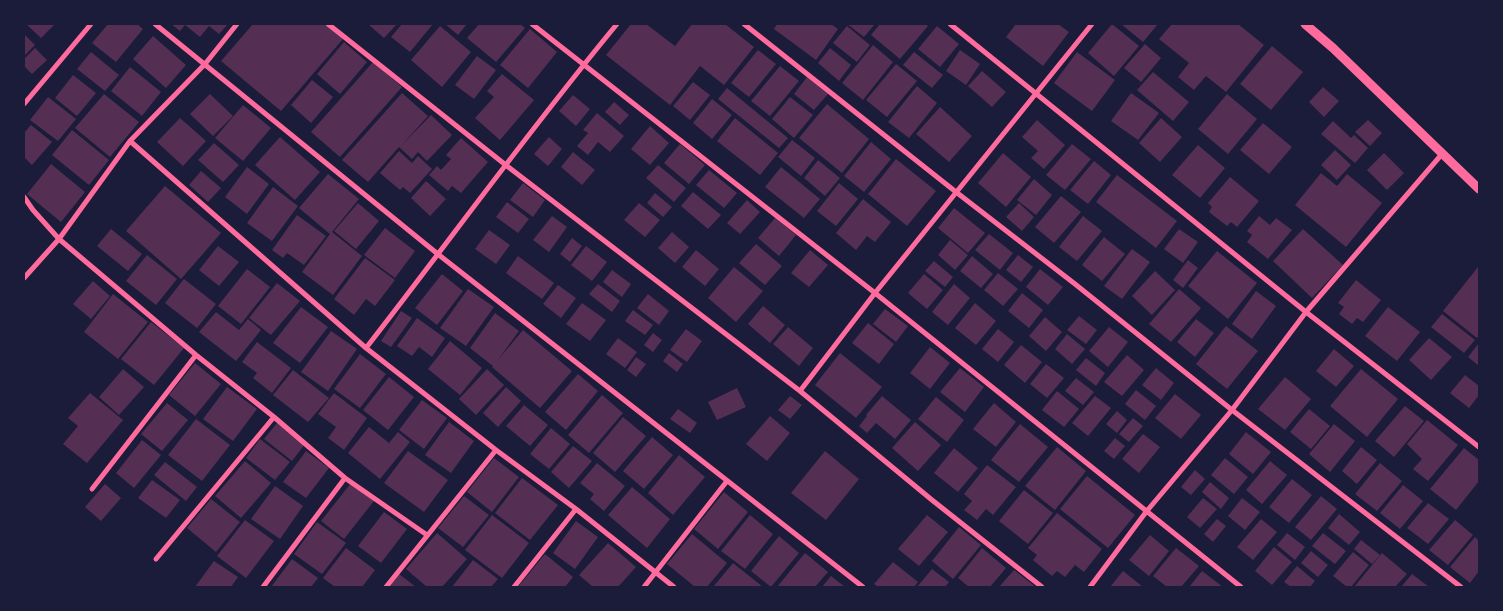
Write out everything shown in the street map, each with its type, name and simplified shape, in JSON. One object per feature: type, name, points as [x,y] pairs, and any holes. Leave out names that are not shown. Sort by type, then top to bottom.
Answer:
[{"type":"street","points":[[24,104],[92,24]]},
{"type":"street","points":[[155,24],[439,255],[863,587]]},
{"type":"street","points":[[24,278],[59,239],[130,141],[205,64],[237,24]]},
{"type":"street","points":[[328,24],[507,166],[800,391],[932,500],[1042,587]]},
{"type":"street","points":[[532,24],[875,293],[1241,587]]},
{"type":"street","points":[[366,348],[584,64],[617,24]]},
{"type":"street","points":[[744,24],[1232,410],[1461,587]]},
{"type":"street","points":[[950,24],[1306,312],[1479,447]]},
{"type":"street","points":[[800,391],[875,293],[1092,24]]},
{"type":"street","points":[[1305,24],[1333,48],[1479,189]]},
{"type":"street","points":[[130,141],[366,348],[496,450],[576,509],[674,587]]},
{"type":"street","points":[[1090,587],[1146,512],[1232,410],[1306,312],[1442,154]]},
{"type":"street","points":[[24,197],[59,239],[196,355],[274,417],[345,478],[427,535]]},
{"type":"street","points":[[92,489],[196,355]]},
{"type":"street","points":[[156,559],[274,417]]},
{"type":"street","points":[[386,587],[496,450]]},
{"type":"street","points":[[263,587],[345,478]]},
{"type":"street","points":[[644,587],[727,481]]},
{"type":"street","points":[[514,587],[576,509]]},
{"type":"building","points":[[26,24],[55,24],[41,38]]},
{"type":"building","points":[[108,24],[137,24],[143,29],[116,62],[92,43]]},
{"type":"building","points":[[171,24],[228,24],[219,34],[209,26],[200,37],[185,25],[180,31]]},
{"type":"building","points":[[253,24],[325,24],[343,39],[281,111],[221,61]]},
{"type":"building","points":[[368,24],[397,24],[384,38]]},
{"type":"building","points":[[402,24],[433,24],[410,52],[391,37]]},
{"type":"building","points":[[445,24],[467,24],[458,35]]},
{"type":"building","points":[[479,24],[520,24],[525,28],[496,62],[467,38]]},
{"type":"building","points":[[631,24],[646,24],[675,46],[692,24],[725,24],[754,47],[724,85],[700,66],[670,105],[606,55]]},
{"type":"building","points":[[777,24],[831,24],[838,29],[816,60],[774,29]]},
{"type":"building","points":[[847,24],[875,24],[864,37]]},
{"type":"building","points":[[880,24],[925,24],[928,26],[900,59],[871,35]]},
{"type":"building","points":[[1016,24],[1058,24],[1069,32],[1043,66],[1006,37]]},
{"type":"building","points":[[1112,24],[1139,46],[1114,76],[1088,53]]},
{"type":"building","points":[[1121,24],[1158,24],[1143,42]]},
{"type":"building","points":[[1172,24],[1238,24],[1264,45],[1226,92],[1206,76],[1194,90],[1178,77],[1189,63],[1159,39]]},
{"type":"building","points":[[440,26],[471,52],[442,87],[411,60]]},
{"type":"building","points":[[847,26],[870,45],[857,62],[833,43]]},
{"type":"building","points":[[937,26],[959,44],[940,67],[918,49]]},
{"type":"building","points":[[530,29],[557,52],[528,88],[500,65]]},
{"type":"building","points":[[24,34],[35,45],[24,56]]},
{"type":"building","points":[[153,36],[186,65],[166,88],[133,59]]},
{"type":"building","points":[[344,42],[367,62],[340,94],[317,74]]},
{"type":"building","points":[[1145,44],[1161,58],[1141,82],[1124,68]]},
{"type":"building","points":[[873,45],[893,62],[863,100],[842,83]]},
{"type":"building","points":[[1272,46],[1303,72],[1271,110],[1240,84]]},
{"type":"building","points":[[35,48],[47,60],[32,74],[24,66],[24,59]]},
{"type":"building","points":[[830,48],[851,65],[839,81],[818,63]]},
{"type":"building","points":[[758,50],[776,64],[749,97],[731,83]]},
{"type":"building","points":[[960,50],[980,64],[966,85],[946,71]]},
{"type":"building","points":[[91,52],[119,75],[105,91],[77,69]]},
{"type":"building","points":[[914,52],[943,75],[932,88],[903,65]]},
{"type":"building","points":[[1077,52],[1115,80],[1092,111],[1054,83]]},
{"type":"building","points":[[477,56],[496,70],[474,99],[455,85]]},
{"type":"building","points":[[373,62],[402,87],[340,157],[311,132]]},
{"type":"building","points":[[896,64],[917,81],[887,117],[866,100]]},
{"type":"building","points":[[780,66],[799,81],[770,116],[751,101]]},
{"type":"building","points":[[130,67],[161,92],[142,116],[111,91]]},
{"type":"building","points":[[982,71],[1006,92],[992,107],[968,86]]},
{"type":"building","points":[[1153,72],[1189,102],[1173,121],[1137,90]]},
{"type":"building","points":[[502,74],[534,100],[500,140],[475,118],[494,97],[487,91]]},
{"type":"building","points":[[73,75],[96,93],[77,116],[55,98]]},
{"type":"building","points":[[807,77],[828,94],[814,110],[794,94]]},
{"type":"building","points":[[312,80],[333,97],[311,123],[291,105]]},
{"type":"building","points":[[693,82],[710,95],[690,120],[673,106]]},
{"type":"building","points":[[917,86],[937,103],[909,138],[888,122]]},
{"type":"building","points":[[1323,87],[1339,101],[1324,117],[1309,102]]},
{"type":"building","points":[[727,88],[788,138],[779,148],[718,99]]},
{"type":"building","points":[[402,93],[428,116],[401,146],[431,115],[452,135],[427,161],[418,152],[412,159],[399,147],[368,182],[342,160]]},
{"type":"building","points":[[1131,93],[1159,113],[1138,140],[1111,121]]},
{"type":"building","points":[[104,94],[139,122],[110,157],[75,128]]},
{"type":"building","points":[[210,94],[233,116],[213,136],[190,114]]},
{"type":"building","points":[[1227,94],[1257,119],[1228,154],[1198,129]]},
{"type":"building","points":[[573,95],[590,109],[576,126],[559,111]]},
{"type":"building","points":[[48,97],[76,119],[58,141],[30,120]]},
{"type":"building","points":[[790,97],[813,115],[794,138],[772,119]]},
{"type":"building","points":[[712,99],[732,115],[712,139],[693,123]]},
{"type":"building","points":[[614,102],[629,115],[620,125],[605,112]]},
{"type":"building","points":[[827,104],[869,139],[842,173],[799,138]]},
{"type":"building","points":[[243,105],[271,128],[243,161],[215,138]]},
{"type":"building","points":[[940,107],[972,136],[949,162],[916,134]]},
{"type":"building","points":[[597,113],[624,136],[610,152],[598,142],[588,155],[577,146],[588,133],[583,130]]},
{"type":"building","points":[[180,118],[206,141],[183,166],[157,142]]},
{"type":"building","points":[[735,118],[778,153],[760,175],[717,141]]},
{"type":"building","points":[[1161,118],[1182,137],[1160,162],[1139,143]]},
{"type":"building","points":[[1037,120],[1065,145],[1044,169],[1031,158],[1038,151],[1022,137]]},
{"type":"building","points":[[1368,120],[1382,133],[1370,146],[1355,132]]},
{"type":"building","points":[[1333,121],[1351,138],[1354,135],[1368,148],[1355,163],[1321,134]]},
{"type":"building","points":[[1263,123],[1292,147],[1269,174],[1240,150]]},
{"type":"building","points":[[31,125],[52,142],[32,165],[24,157],[24,133]]},
{"type":"building","points":[[650,126],[669,143],[650,165],[631,149]]},
{"type":"building","points":[[72,130],[109,160],[89,185],[52,155]]},
{"type":"building","points":[[280,137],[320,172],[295,200],[255,165]]},
{"type":"building","points":[[549,137],[562,149],[548,166],[534,154]]},
{"type":"building","points":[[461,138],[488,162],[461,193],[452,186],[448,191],[429,175],[437,166],[441,170],[451,159],[446,155]]},
{"type":"building","points":[[792,140],[815,158],[801,176],[778,157]]},
{"type":"building","points":[[871,142],[891,159],[864,192],[844,176]]},
{"type":"building","points":[[214,143],[239,165],[223,182],[198,160]]},
{"type":"building","points":[[680,144],[705,165],[689,184],[664,163]]},
{"type":"building","points":[[1072,144],[1091,159],[1065,190],[1046,175]]},
{"type":"building","points":[[1198,145],[1225,168],[1200,198],[1172,175]]},
{"type":"building","points":[[1335,150],[1351,165],[1337,180],[1321,165]]},
{"type":"building","points":[[399,151],[412,163],[418,156],[432,169],[410,193],[403,187],[400,190],[380,173]]},
{"type":"building","points":[[573,152],[595,170],[582,185],[561,167]]},
{"type":"building","points":[[1003,153],[1031,177],[1006,207],[978,183]]},
{"type":"building","points":[[1384,153],[1404,173],[1387,190],[1367,170]]},
{"type":"building","points":[[896,159],[936,191],[907,226],[868,194]]},
{"type":"building","points":[[818,160],[840,178],[825,196],[804,178]]},
{"type":"building","points":[[1094,161],[1111,175],[1088,204],[1070,190]]},
{"type":"building","points":[[51,164],[85,192],[61,222],[27,194]]},
{"type":"building","points":[[658,165],[686,188],[674,202],[646,178]]},
{"type":"building","points":[[247,167],[269,184],[247,214],[225,197]]},
{"type":"building","points":[[781,167],[820,199],[804,218],[765,187]]},
{"type":"building","points":[[709,170],[737,193],[724,208],[696,185]]},
{"type":"building","points":[[201,171],[221,188],[208,202],[189,185]]},
{"type":"building","points":[[1321,173],[1337,186],[1347,174],[1382,203],[1346,247],[1295,205]]},
{"type":"building","points":[[328,174],[359,199],[332,232],[362,256],[333,295],[302,272],[330,234],[299,208]]},
{"type":"building","points":[[1117,175],[1177,221],[1156,248],[1096,202]]},
{"type":"building","points":[[1230,177],[1259,201],[1237,227],[1231,222],[1227,226],[1209,212],[1212,207],[1208,203]]},
{"type":"building","points":[[1034,179],[1052,195],[1036,215],[1017,200]]},
{"type":"building","points":[[426,181],[446,199],[430,216],[411,198]]},
{"type":"building","points":[[523,183],[545,200],[533,217],[510,200]]},
{"type":"building","points":[[839,183],[858,199],[836,226],[817,211]]},
{"type":"building","points":[[165,186],[221,233],[181,279],[126,231]]},
{"type":"building","points":[[273,187],[298,206],[272,241],[247,223]]},
{"type":"building","points":[[693,192],[721,215],[708,229],[681,206]]},
{"type":"building","points":[[655,193],[672,207],[663,217],[647,203]]},
{"type":"building","points":[[1061,196],[1081,212],[1054,243],[1035,227]]},
{"type":"building","points":[[863,199],[891,222],[875,242],[867,236],[856,250],[836,233]]},
{"type":"building","points":[[747,200],[760,212],[740,234],[727,223]]},
{"type":"building","points":[[507,202],[529,219],[518,233],[496,217]]},
{"type":"building","points":[[358,203],[379,221],[356,249],[334,231]]},
{"type":"building","points":[[639,203],[660,220],[645,237],[624,220]]},
{"type":"building","points":[[1019,203],[1034,217],[1022,231],[1006,217]]},
{"type":"building","points":[[954,208],[985,233],[968,253],[938,228]]},
{"type":"building","points":[[297,215],[326,236],[304,265],[287,253],[283,258],[272,250]]},
{"type":"building","points":[[552,216],[567,227],[549,252],[533,240]]},
{"type":"building","points":[[1083,216],[1102,231],[1077,261],[1059,247]]},
{"type":"building","points":[[1259,216],[1270,225],[1276,218],[1292,230],[1268,259],[1247,242],[1252,235],[1247,231]]},
{"type":"building","points":[[775,218],[796,235],[779,256],[758,238]]},
{"type":"building","points":[[385,228],[415,251],[395,278],[364,255]]},
{"type":"building","points":[[111,229],[142,254],[128,271],[97,246]]},
{"type":"building","points":[[1179,229],[1198,242],[1183,263],[1164,249]]},
{"type":"building","points":[[1303,229],[1343,265],[1312,298],[1273,261]]},
{"type":"building","points":[[489,230],[510,245],[496,264],[475,249]]},
{"type":"building","points":[[672,232],[689,247],[675,263],[658,248]]},
{"type":"building","points":[[989,234],[1013,253],[1000,270],[975,250]]},
{"type":"building","points":[[1104,237],[1125,254],[1102,281],[1082,265]]},
{"type":"building","points":[[572,238],[582,246],[570,262],[560,254]]},
{"type":"building","points":[[950,240],[968,255],[955,270],[938,255]]},
{"type":"building","points":[[756,244],[782,266],[765,285],[739,263]]},
{"type":"building","points":[[218,246],[239,262],[219,286],[199,270]]},
{"type":"building","points":[[586,246],[607,262],[592,281],[571,265]]},
{"type":"building","points":[[1132,249],[1150,262],[1122,299],[1104,286]]},
{"type":"building","points":[[696,250],[719,269],[705,286],[682,267]]},
{"type":"building","points":[[810,250],[828,265],[809,287],[791,273]]},
{"type":"building","points":[[1217,251],[1257,283],[1228,319],[1188,286]]},
{"type":"building","points":[[147,255],[177,279],[156,305],[126,281]]},
{"type":"building","points":[[1018,255],[1033,267],[1021,282],[1006,270]]},
{"type":"building","points":[[518,256],[554,283],[542,299],[506,273]]},
{"type":"building","points":[[972,256],[993,274],[981,288],[960,271]]},
{"type":"building","points":[[365,258],[395,280],[375,306],[366,299],[354,315],[334,299]]},
{"type":"building","points":[[1188,260],[1198,268],[1183,288],[1173,280]]},
{"type":"building","points":[[934,261],[953,277],[945,287],[925,271]]},
{"type":"building","points":[[734,267],[763,291],[736,322],[708,298]]},
{"type":"building","points":[[1478,267],[1479,335],[1477,338],[1443,311]]},
{"type":"building","points":[[247,269],[270,287],[241,324],[218,306]]},
{"type":"building","points":[[1040,269],[1063,287],[1048,305],[1026,287]]},
{"type":"building","points":[[612,270],[631,284],[622,297],[603,282]]},
{"type":"building","points":[[1155,271],[1175,290],[1152,315],[1132,296]]},
{"type":"building","points":[[998,273],[1018,289],[1003,306],[984,290]]},
{"type":"building","points":[[442,274],[463,291],[437,325],[415,308]]},
{"type":"building","points":[[924,274],[943,290],[927,309],[908,293]]},
{"type":"building","points":[[184,279],[216,304],[197,328],[165,303]]},
{"type":"building","points":[[1356,280],[1381,300],[1363,322],[1357,318],[1352,324],[1339,314],[1344,307],[1338,303]]},
{"type":"building","points":[[93,281],[110,296],[91,319],[73,304]]},
{"type":"building","points":[[277,283],[300,301],[271,335],[249,318]]},
{"type":"building","points":[[598,284],[620,301],[612,312],[589,294]]},
{"type":"building","points":[[954,284],[970,298],[948,325],[932,312]]},
{"type":"building","points":[[558,285],[576,298],[561,318],[543,304]]},
{"type":"building","points":[[468,289],[494,307],[466,346],[440,328]]},
{"type":"building","points":[[1179,289],[1201,308],[1171,342],[1149,324]]},
{"type":"building","points":[[1256,291],[1276,306],[1252,339],[1232,324]]},
{"type":"building","points":[[1022,293],[1043,310],[1029,328],[1008,311]]},
{"type":"building","points":[[113,294],[148,322],[118,359],[84,332]]},
{"type":"building","points":[[648,294],[669,311],[659,325],[637,308]]},
{"type":"building","points":[[582,303],[606,320],[590,341],[566,324]]},
{"type":"building","points":[[975,303],[996,321],[976,345],[955,328]]},
{"type":"building","points":[[763,306],[785,325],[770,343],[748,324]]},
{"type":"building","points":[[301,307],[328,327],[300,363],[273,343]]},
{"type":"building","points":[[1388,307],[1420,332],[1397,361],[1365,336]]},
{"type":"building","points":[[885,309],[908,326],[896,342],[873,324]]},
{"type":"building","points":[[633,310],[653,325],[645,335],[625,321]]},
{"type":"building","points":[[401,311],[412,318],[391,347],[381,341]]},
{"type":"building","points":[[216,312],[239,330],[248,319],[261,330],[236,361],[199,332]]},
{"type":"building","points":[[495,313],[519,331],[498,360],[523,330],[572,371],[540,408],[470,348]]},
{"type":"building","points":[[1442,314],[1475,340],[1464,353],[1431,327]]},
{"type":"building","points":[[1079,316],[1097,330],[1086,344],[1067,330]]},
{"type":"building","points":[[1045,317],[1062,332],[1046,351],[1029,336]]},
{"type":"building","points":[[417,318],[445,338],[432,357],[419,347],[412,356],[397,346]]},
{"type":"building","points":[[1196,319],[1214,333],[1195,357],[1177,342]]},
{"type":"building","points":[[151,322],[184,348],[154,385],[121,359]]},
{"type":"building","points":[[868,323],[894,344],[879,364],[852,343]]},
{"type":"building","points":[[1226,326],[1258,351],[1227,389],[1196,364]]},
{"type":"building","points":[[788,327],[813,348],[799,366],[773,344]]},
{"type":"building","points":[[1109,327],[1128,342],[1108,367],[1089,351]]},
{"type":"building","points":[[686,329],[702,341],[687,362],[670,350]]},
{"type":"building","points":[[998,329],[1014,342],[998,362],[982,349]]},
{"type":"building","points":[[331,331],[357,349],[328,391],[301,372]]},
{"type":"building","points":[[653,333],[662,340],[653,352],[644,345]]},
{"type":"building","points":[[1067,334],[1085,349],[1072,364],[1055,349]]},
{"type":"building","points":[[618,338],[637,352],[625,368],[606,354]]},
{"type":"building","points":[[1429,338],[1452,357],[1431,380],[1409,360]]},
{"type":"building","points":[[450,341],[482,368],[460,395],[428,369]]},
{"type":"building","points":[[257,342],[291,368],[272,393],[253,378],[257,373],[242,362]]},
{"type":"building","points":[[1479,343],[1479,366],[1468,357]]},
{"type":"building","points":[[1021,345],[1042,362],[1025,383],[1004,365]]},
{"type":"building","points":[[930,347],[950,363],[930,389],[910,373]]},
{"type":"building","points":[[1334,349],[1354,366],[1336,387],[1316,371]]},
{"type":"building","points":[[669,353],[683,364],[677,372],[663,361]]},
{"type":"building","points":[[840,353],[882,387],[856,418],[815,385]]},
{"type":"building","points":[[360,354],[386,374],[360,408],[334,389]]},
{"type":"building","points":[[1127,355],[1144,370],[1122,396],[1104,382]]},
{"type":"building","points":[[636,357],[646,364],[636,377],[627,370]]},
{"type":"building","points":[[1086,358],[1105,373],[1096,386],[1076,370]]},
{"type":"building","points":[[195,363],[221,384],[195,416],[169,395]]},
{"type":"building","points":[[1046,364],[1064,378],[1047,398],[1030,384]]},
{"type":"building","points":[[960,368],[984,387],[965,412],[940,392]]},
{"type":"building","points":[[1156,368],[1174,383],[1161,400],[1142,385]]},
{"type":"building","points":[[123,369],[144,387],[119,415],[99,397]]},
{"type":"building","points":[[487,369],[504,385],[476,415],[459,399]]},
{"type":"building","points":[[1361,369],[1398,399],[1367,437],[1330,406]]},
{"type":"building","points":[[293,370],[329,398],[308,422],[273,395]]},
{"type":"building","points":[[578,374],[598,391],[566,430],[545,412]]},
{"type":"building","points":[[1465,375],[1479,386],[1479,395],[1469,408],[1450,393]]},
{"type":"building","points":[[389,377],[414,397],[388,430],[363,410]]},
{"type":"building","points":[[1285,377],[1311,399],[1285,430],[1258,409]]},
{"type":"building","points":[[1076,378],[1094,392],[1083,405],[1065,391]]},
{"type":"building","points":[[227,387],[257,409],[233,441],[203,419]]},
{"type":"building","points":[[506,387],[521,401],[498,427],[483,413]]},
{"type":"building","points":[[737,388],[746,407],[717,420],[708,402]]},
{"type":"building","points":[[1136,390],[1156,406],[1145,420],[1125,404]]},
{"type":"building","points":[[1057,391],[1079,409],[1064,427],[1042,410]]},
{"type":"building","points":[[90,393],[123,420],[87,463],[63,444],[78,426],[68,418]]},
{"type":"building","points":[[334,393],[367,418],[344,450],[328,438],[336,427],[318,414]]},
{"type":"building","points":[[1175,394],[1201,415],[1181,439],[1155,418]]},
{"type":"building","points":[[602,395],[623,413],[589,453],[568,435]]},
{"type":"building","points":[[790,396],[802,405],[790,419],[778,410]]},
{"type":"building","points":[[882,396],[911,420],[895,439],[876,423],[867,433],[859,426]]},
{"type":"building","points":[[1095,396],[1111,408],[1088,436],[1072,423]]},
{"type":"building","points":[[936,397],[964,420],[947,442],[918,419]]},
{"type":"building","points":[[422,400],[447,418],[424,449],[399,430]]},
{"type":"building","points":[[167,403],[188,420],[162,451],[141,434]]},
{"type":"building","points":[[994,403],[1016,422],[996,447],[973,429]]},
{"type":"building","points":[[524,405],[548,425],[530,446],[506,426]]},
{"type":"building","points":[[1405,406],[1424,421],[1394,457],[1375,441]]},
{"type":"building","points":[[678,409],[697,423],[690,433],[670,419]]},
{"type":"building","points":[[1309,409],[1330,426],[1311,449],[1290,432]]},
{"type":"building","points":[[1117,411],[1127,420],[1117,433],[1106,424]]},
{"type":"building","points":[[770,416],[790,433],[767,461],[746,444]]},
{"type":"building","points":[[623,417],[646,436],[615,472],[593,453]]},
{"type":"building","points":[[1133,418],[1143,426],[1129,442],[1119,434]]},
{"type":"building","points":[[196,419],[230,445],[202,481],[168,455]]},
{"type":"building","points":[[1427,420],[1458,445],[1428,481],[1413,469],[1422,459],[1407,444]]},
{"type":"building","points":[[449,422],[474,441],[451,473],[425,455]]},
{"type":"building","points":[[915,422],[941,445],[918,471],[892,448]]},
{"type":"building","points":[[277,423],[305,444],[292,461],[264,439]]},
{"type":"building","points":[[1020,424],[1048,447],[1019,482],[991,460]]},
{"type":"building","points":[[1334,424],[1355,441],[1330,472],[1309,454]]},
{"type":"building","points":[[369,427],[389,443],[398,432],[410,442],[380,479],[348,453]]},
{"type":"building","points":[[551,428],[570,444],[549,469],[530,454]]},
{"type":"building","points":[[1246,432],[1271,452],[1253,474],[1229,454]]},
{"type":"building","points":[[1143,434],[1160,447],[1139,473],[1122,459]]},
{"type":"building","points":[[652,437],[673,455],[644,489],[623,471]]},
{"type":"building","points":[[1115,438],[1125,446],[1114,459],[1104,451]]},
{"type":"building","points":[[260,439],[290,462],[275,480],[246,458]]},
{"type":"building","points":[[142,440],[161,455],[134,488],[116,473]]},
{"type":"building","points":[[573,446],[592,461],[569,488],[551,472]]},
{"type":"building","points":[[1057,447],[1086,471],[1055,510],[1025,486]]},
{"type":"building","points":[[1361,447],[1377,460],[1357,484],[1342,471]]},
{"type":"building","points":[[954,448],[978,468],[958,492],[934,473]]},
{"type":"building","points":[[1464,448],[1479,460],[1479,481],[1456,510],[1430,489]]},
{"type":"building","points":[[306,451],[329,468],[306,498],[283,482]]},
{"type":"building","points":[[408,451],[448,480],[424,512],[384,483]]},
{"type":"building","points":[[825,451],[859,479],[826,520],[791,493]]},
{"type":"building","points":[[679,455],[705,477],[673,515],[648,493]]},
{"type":"building","points":[[494,458],[519,477],[492,512],[467,492]]},
{"type":"building","points":[[1225,458],[1248,477],[1234,494],[1211,475]]},
{"type":"building","points":[[245,461],[271,483],[241,518],[215,496]]},
{"type":"building","points":[[1270,461],[1287,475],[1262,504],[1246,490]]},
{"type":"building","points":[[165,462],[197,487],[186,501],[154,475]]},
{"type":"building","points":[[597,463],[625,486],[604,511],[590,499],[594,494],[580,483]]},
{"type":"building","points":[[1380,463],[1402,481],[1377,511],[1355,494]]},
{"type":"building","points":[[987,465],[1016,487],[993,515],[986,509],[977,520],[964,510],[972,501],[964,494]]},
{"type":"building","points":[[1195,470],[1205,479],[1191,495],[1181,487]]},
{"type":"building","points":[[1087,476],[1135,515],[1108,548],[1060,509]]},
{"type":"building","points":[[522,478],[558,505],[530,540],[495,513]]},
{"type":"building","points":[[1292,479],[1312,495],[1289,523],[1269,507]]},
{"type":"building","points":[[152,480],[180,500],[166,518],[138,498]]},
{"type":"building","points":[[1210,482],[1229,498],[1221,509],[1202,492]]},
{"type":"building","points":[[351,483],[374,501],[344,539],[321,521]]},
{"type":"building","points":[[105,484],[121,498],[101,521],[85,507]]},
{"type":"building","points":[[1403,485],[1423,501],[1400,529],[1380,513]]},
{"type":"building","points":[[275,486],[303,506],[280,539],[251,519]]},
{"type":"building","points":[[632,487],[670,519],[647,548],[608,515]]},
{"type":"building","points":[[1024,490],[1053,513],[1028,544],[999,521]]},
{"type":"building","points":[[724,492],[748,512],[718,549],[694,529]]},
{"type":"building","points":[[464,496],[489,515],[463,547],[438,528]]},
{"type":"building","points":[[1321,496],[1337,509],[1311,540],[1295,527]]},
{"type":"building","points":[[1203,498],[1217,509],[1200,528],[1187,517]]},
{"type":"building","points":[[1242,498],[1260,512],[1245,530],[1228,516]]},
{"type":"building","points":[[211,499],[240,522],[216,552],[187,528]]},
{"type":"building","points":[[1428,503],[1449,519],[1428,544],[1407,528]]},
{"type":"building","points":[[384,512],[407,529],[381,563],[358,546]]},
{"type":"building","points":[[1057,513],[1102,549],[1084,572],[1075,565],[1065,577],[1057,571],[1052,576],[1033,560],[1037,555],[1028,548]]},
{"type":"building","points":[[1339,514],[1360,532],[1349,545],[1328,528]]},
{"type":"building","points":[[492,515],[529,543],[502,578],[465,550]]},
{"type":"building","points":[[750,515],[773,534],[745,569],[721,551]]},
{"type":"building","points":[[927,515],[948,532],[919,566],[898,549]]},
{"type":"building","points":[[1217,519],[1226,526],[1213,542],[1204,534]]},
{"type":"building","points":[[1261,519],[1277,532],[1253,560],[1237,547]]},
{"type":"building","points":[[245,520],[274,541],[246,578],[217,556]]},
{"type":"building","points":[[1455,520],[1473,535],[1448,565],[1429,550]]},
{"type":"building","points":[[576,521],[598,537],[575,569],[553,553]]},
{"type":"building","points":[[317,522],[346,543],[322,574],[294,554]]},
{"type":"building","points":[[959,527],[981,545],[953,579],[932,561]]},
{"type":"building","points":[[437,533],[467,559],[442,587],[427,587],[406,569]]},
{"type":"building","points":[[1287,533],[1305,547],[1295,560],[1277,545]]},
{"type":"building","points":[[1323,533],[1346,551],[1335,564],[1312,546]]},
{"type":"building","points":[[692,534],[727,563],[707,587],[695,587],[667,564]]},
{"type":"building","points":[[1150,535],[1169,551],[1149,576],[1129,560]]},
{"type":"building","points":[[779,536],[799,553],[771,587],[751,571]]},
{"type":"building","points":[[1475,537],[1479,541],[1479,571],[1470,583],[1450,567]]},
{"type":"building","points":[[1361,540],[1380,555],[1372,564],[1354,549]]},
{"type":"building","points":[[608,543],[636,567],[618,587],[593,587],[579,575]]},
{"type":"building","points":[[1274,547],[1292,562],[1272,585],[1255,571]]},
{"type":"building","points":[[346,548],[375,570],[362,587],[335,587],[323,578]]},
{"type":"building","points":[[982,548],[1006,568],[990,587],[969,587],[958,578]]},
{"type":"building","points":[[1176,548],[1199,566],[1181,587],[1167,587],[1153,576]]},
{"type":"building","points":[[1311,551],[1328,565],[1318,577],[1301,563]]},
{"type":"building","points":[[1353,552],[1369,565],[1351,587],[1347,587],[1333,576]]},
{"type":"building","points":[[805,553],[828,572],[815,587],[777,587]]},
{"type":"building","points":[[1382,553],[1407,574],[1395,587],[1354,587]]},
{"type":"building","points":[[545,554],[573,577],[565,587],[518,587]]},
{"type":"building","points":[[292,559],[318,578],[311,587],[271,587]]},
{"type":"building","points":[[473,560],[498,579],[491,587],[452,587]]},
{"type":"building","points":[[214,561],[238,577],[231,587],[195,587]]},
{"type":"building","points":[[893,562],[918,582],[914,587],[878,587],[874,584]]},
{"type":"building","points":[[733,563],[763,587],[713,587]]},
{"type":"building","points":[[1297,566],[1315,581],[1310,587],[1291,587],[1284,582]]},
{"type":"building","points":[[932,569],[949,582],[945,587],[917,587]]},
{"type":"building","points":[[1014,570],[1036,587],[999,587]]},
{"type":"building","points":[[1123,571],[1143,587],[1110,587]]},
{"type":"building","points":[[1202,571],[1223,587],[1189,587]]},
{"type":"building","points":[[399,574],[416,587],[389,587]]},
{"type":"building","points":[[1412,574],[1429,587],[1401,587]]},
{"type":"building","points":[[831,576],[845,587],[822,587]]}]
